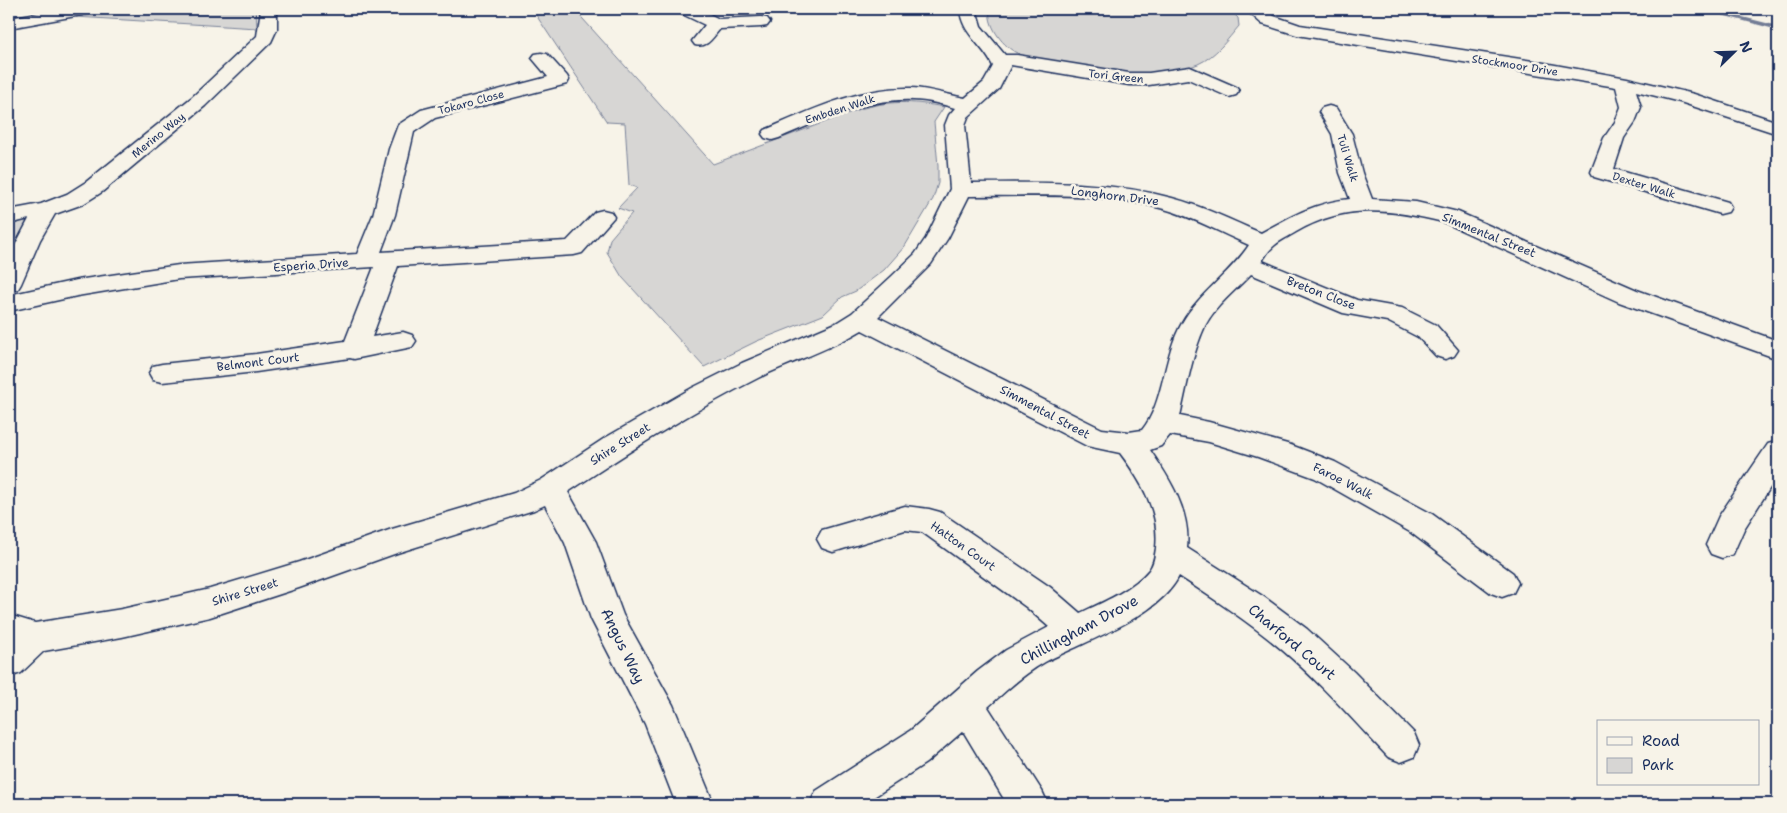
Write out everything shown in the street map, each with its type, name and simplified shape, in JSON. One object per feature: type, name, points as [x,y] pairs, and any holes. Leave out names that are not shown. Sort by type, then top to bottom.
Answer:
[{"type":"street","points":[[9,23],[87,9]]},
{"type":"street","name":"Merino Way","points":[[9,217],[47,209],[75,199],[94,187],[198,102],[265,38],[268,29],[269,9]]},
{"type":"street","points":[[686,9],[703,16],[715,24],[760,22]]},
{"type":"street","points":[[961,189],[955,125],[959,115],[992,85],[999,76],[1002,66],[1000,60],[972,28],[968,17],[968,9]]},
{"type":"street","name":"Stockmoor Drive","points":[[1253,9],[1268,20],[1297,30],[1625,84],[1700,102],[1778,128]]},
{"type":"street","points":[[701,41],[715,24]]},
{"type":"street","name":"Tokaro Close","points":[[378,260],[384,215],[405,129],[428,114],[560,80],[541,58]]},
{"type":"street","name":"Tori Green","points":[[1000,60],[1017,60],[1071,71],[1122,78],[1149,79],[1190,73],[1229,91]]},
{"type":"street","name":"Dexter Walk","points":[[1625,84],[1630,107],[1625,122],[1614,138],[1602,172],[1720,207]]},
{"type":"street","name":"Embden Walk","points":[[772,134],[844,106],[897,94],[923,95],[969,105]]},
{"type":"street","name":"Tuli Walk","points":[[1330,112],[1342,134],[1351,173],[1363,204]]},
{"type":"street","name":"Longhorn Drive","points":[[961,189],[1087,190],[1123,195],[1168,203],[1262,242]]},
{"type":"street","name":"Shire Street","points":[[22,634],[122,623],[210,603],[300,575],[392,542],[523,502],[551,488],[615,446],[702,395],[751,370],[820,341],[861,319],[923,259],[937,238],[961,189]]},
{"type":"street","name":"Simmental Street","points":[[861,319],[1097,439],[1129,443],[1151,439],[1164,423],[1181,357],[1193,325],[1206,304],[1248,264],[1262,242],[1305,218],[1334,207],[1363,204],[1416,209],[1450,217],[1628,296],[1778,350]]},
{"type":"street","points":[[9,284],[28,240],[47,209]]},
{"type":"street","name":"Esperia Drive","points":[[9,303],[76,288],[179,272],[321,265],[574,248],[603,217]]},
{"type":"street","points":[[354,350],[378,260]]},
{"type":"street","name":"Breton Close","points":[[1248,264],[1352,307],[1393,314],[1427,331],[1445,350]]},
{"type":"street","name":"Belmont Court","points":[[162,373],[354,350],[402,341]]},
{"type":"street","name":"Faroe Walk","points":[[1164,423],[1210,432],[1258,446],[1291,456],[1325,470],[1421,523],[1502,582]]},
{"type":"street","name":"Chillingham Drove","points":[[829,804],[924,742],[967,704],[1029,654],[1111,615],[1141,597],[1164,576],[1170,554],[1172,532],[1170,515],[1166,500],[1147,465],[1129,443]]},
{"type":"street","points":[[1722,545],[1734,519],[1778,452]]},
{"type":"street","name":"Angus Way","points":[[551,488],[580,542],[608,619],[660,717],[695,804]]},
{"type":"street","name":"Hatton Court","points":[[833,539],[905,518],[929,520],[992,567],[1038,597],[1076,630]]},
{"type":"street","name":"Charford Court","points":[[1170,554],[1229,591],[1279,627],[1340,682],[1401,745]]},
{"type":"street","points":[[9,662],[22,634]]},
{"type":"street","points":[[967,704],[986,738],[1029,804]]},
{"type":"green space","points":[[115,9],[256,9],[257,28],[76,17]]},
{"type":"green space","points":[[532,9],[574,9],[713,164],[857,110],[879,104],[900,102],[944,107],[934,122],[938,183],[933,199],[905,246],[884,270],[856,291],[842,297],[823,315],[757,341],[704,367],[622,277],[607,252],[610,239],[632,213],[618,208],[637,188],[629,185],[625,123],[607,122]]},
{"type":"green space","points":[[990,9],[1229,9],[1238,18],[1239,26],[1216,52],[1198,64],[1180,70],[1161,73],[1120,74],[1079,68],[1015,52],[996,33],[991,21]]},
{"type":"green space","points":[[47,209],[28,240],[9,284],[9,217]]},
{"type":"waterway","points":[[1703,9],[1778,28]]},
{"type":"waterway","points":[[1762,9],[1778,13]]}]
